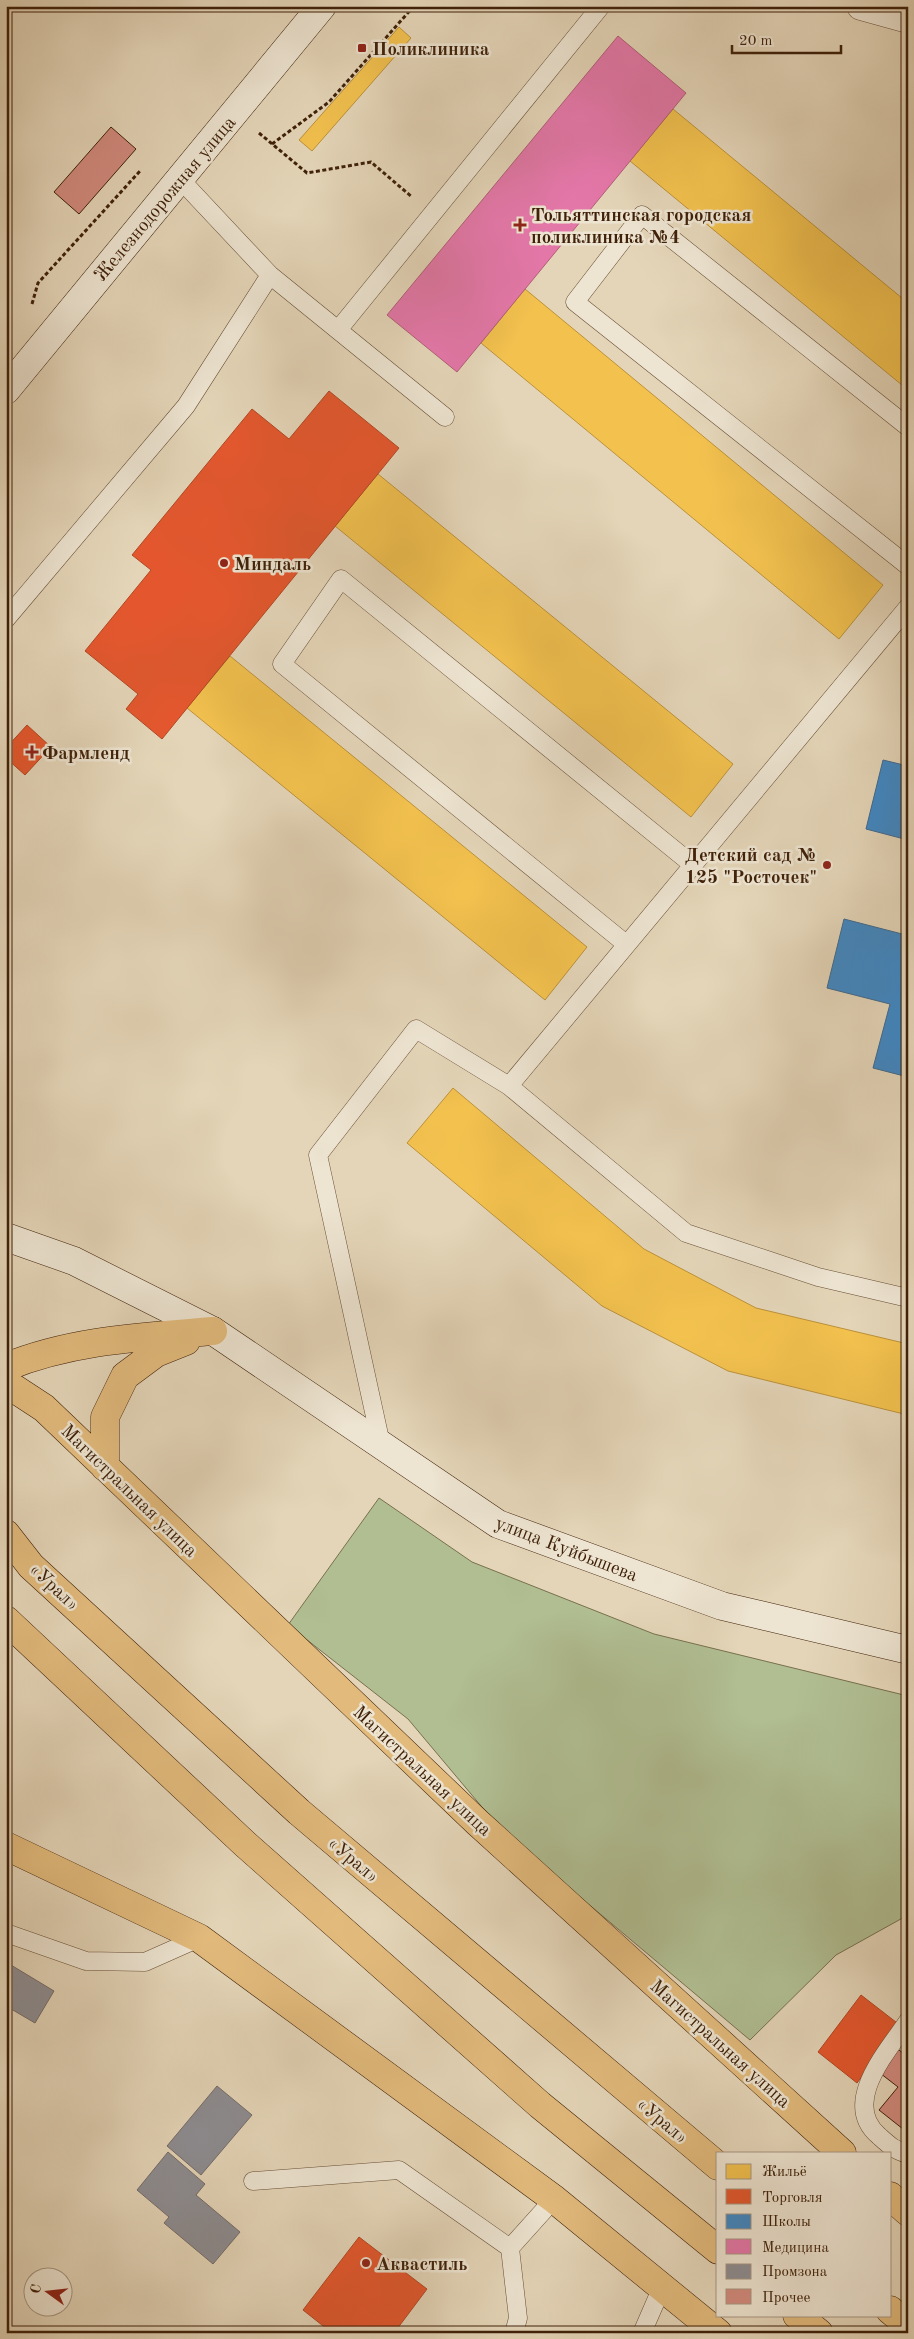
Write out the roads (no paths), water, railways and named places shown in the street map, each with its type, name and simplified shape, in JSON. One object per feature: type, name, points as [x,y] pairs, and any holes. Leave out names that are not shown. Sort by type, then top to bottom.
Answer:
[{"type":"main road","name":"Железнодорожная улица","points":[[6,390],[322,6]]},
{"type":"main road","points":[[861,6],[908,19]]},
{"type":"main road","name":"улица Куйбышева","points":[[6,1237],[74,1260],[213,1331],[498,1524],[722,1606],[908,1650]]},
{"type":"main road","points":[[6,1367],[38,1354],[114,1339],[213,1331]]},
{"type":"main road","points":[[105,1467],[105,1417],[126,1376],[156,1352],[213,1331]]},
{"type":"main road","name":"Магистральная улица","points":[[6,1386],[15,1389],[44,1408],[478,1823],[841,2152]]},
{"type":"main road","name":"«Урал»","points":[[6,1534],[31,1566],[299,1812],[716,2164]]},
{"type":"main road","points":[[6,1620],[252,1851],[540,2105],[716,2248]]},
{"type":"main road","points":[[6,1846],[199,1938],[554,2198],[718,2333]]},
{"type":"main road","points":[[892,2198],[908,2212]]},
{"type":"main road","points":[[892,2312],[908,2325]]},
{"type":"main road","points":[[798,2316],[819,2333]]},
{"type":"lane","points":[[338,330],[601,6]]},
{"type":"lane","points":[[179,178],[270,275],[445,417]]},
{"type":"lane","points":[[908,427],[642,215],[575,302],[908,566]]},
{"type":"lane","points":[[6,619],[186,406],[270,275]]},
{"type":"lane","points":[[626,944],[282,664],[341,579],[693,865]]},
{"type":"lane","points":[[509,1086],[908,607]]},
{"type":"lane","points":[[381,1444],[318,1155],[416,1028],[509,1086],[686,1234],[818,1277],[908,1298]]},
{"type":"lane","points":[[6,1933],[86,1962],[145,1962],[199,1938]]},
{"type":"lane","points":[[908,2021],[873,2074],[863,2102],[865,2118],[870,2129],[897,2152],[908,2154]]},
{"type":"lane","points":[[252,2181],[399,2170],[510,2248]]},
{"type":"lane","points":[[514,2333],[518,2318],[510,2248],[554,2198]]},
{"type":"lane","points":[[642,2333],[662,2287]]},
{"type":"place","name":"Поликлиника","points":[[362,48]]},
{"type":"place","name":"Тольяттинская городская поликлиника №4","points":[[520,225]]},
{"type":"place","name":"Миндаль","points":[[224,563]]},
{"type":"place","name":"Фармленд","points":[[32,752]]},
{"type":"place","name":"Детский сад № 125 \"Росточек\"","points":[[827,865]]},
{"type":"place","name":"Аквастиль","points":[[366,2263]]}]
